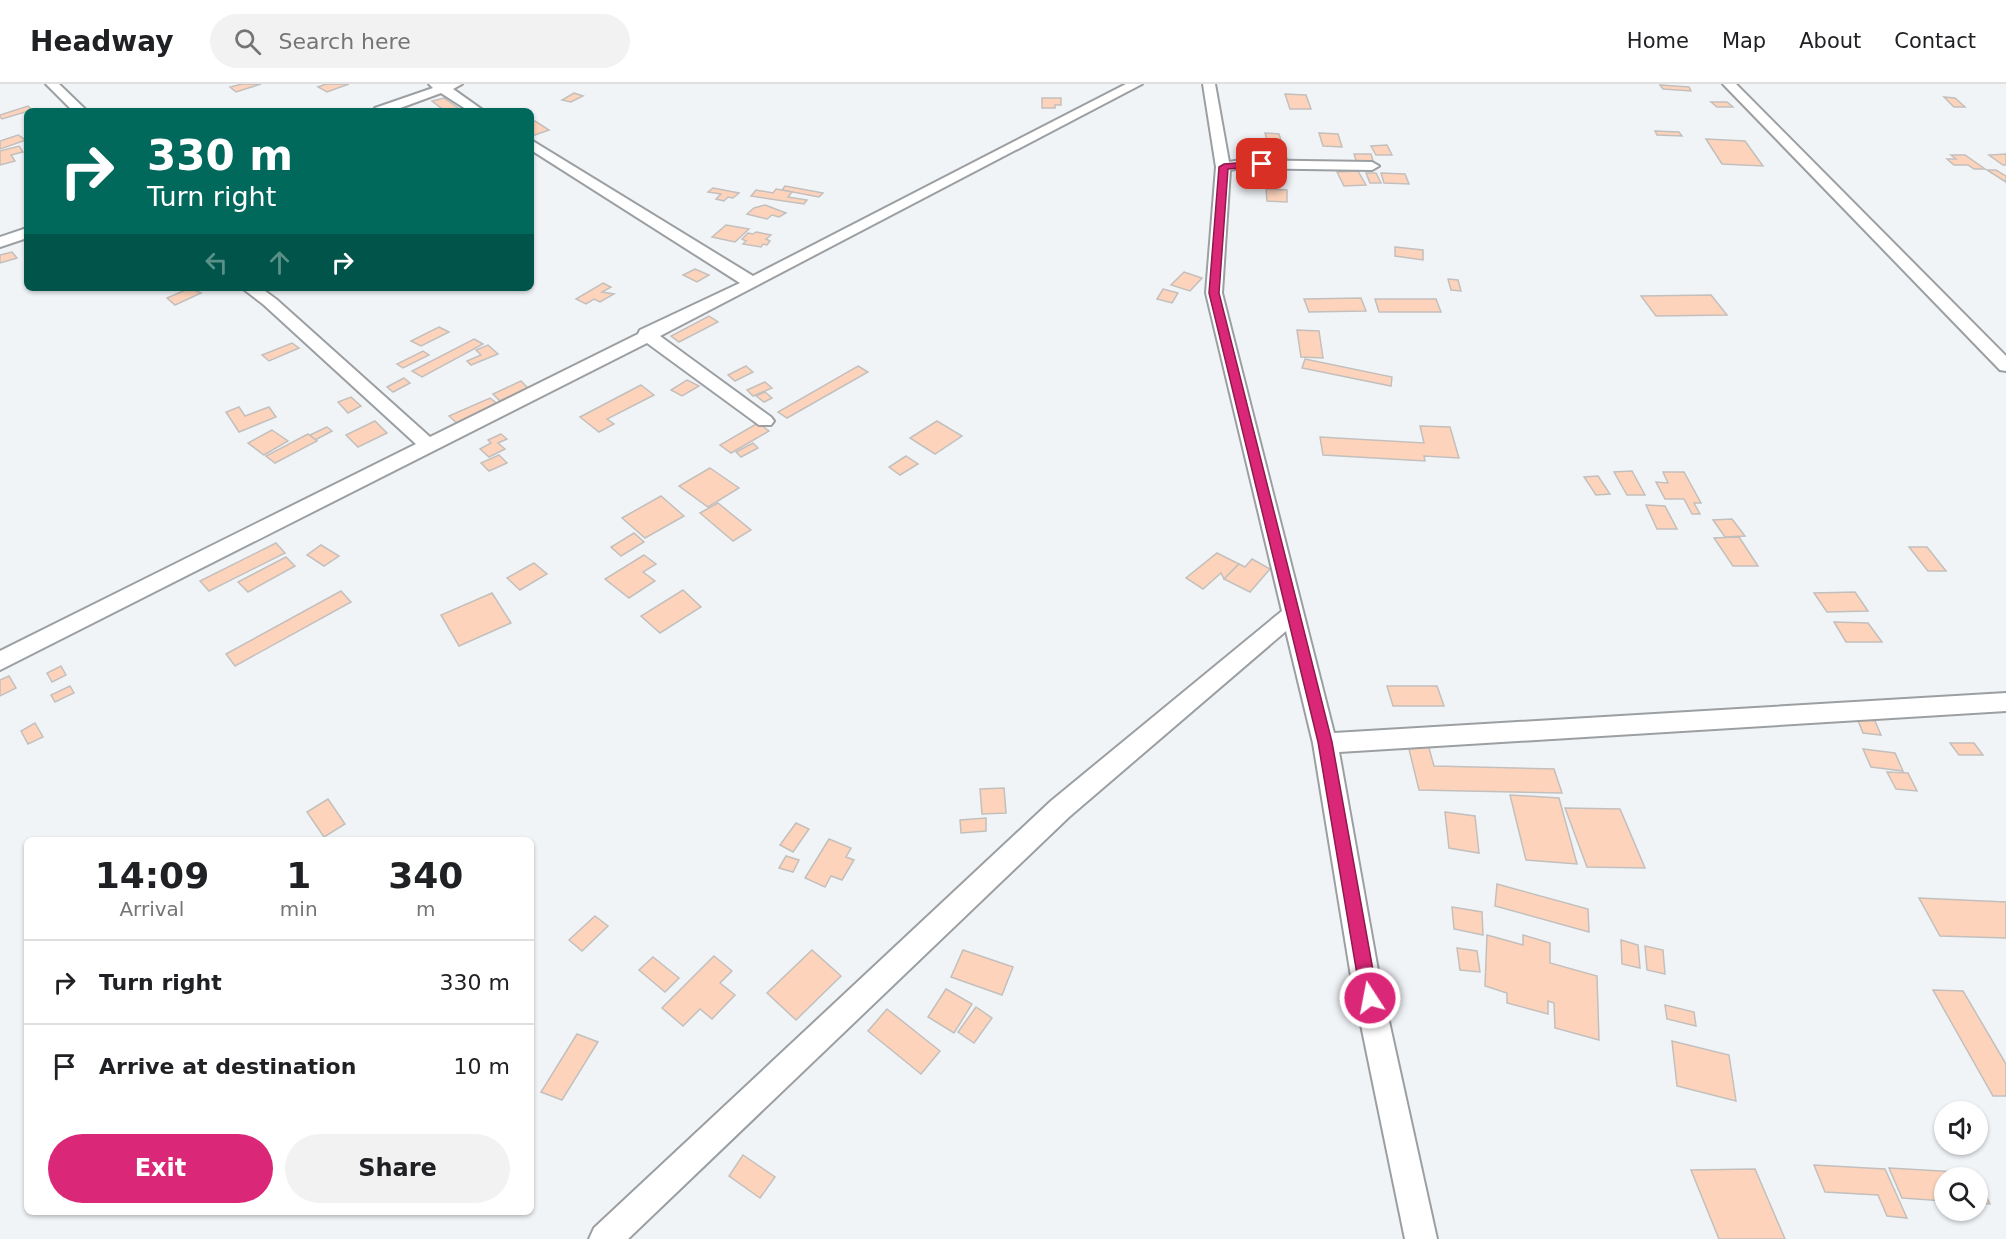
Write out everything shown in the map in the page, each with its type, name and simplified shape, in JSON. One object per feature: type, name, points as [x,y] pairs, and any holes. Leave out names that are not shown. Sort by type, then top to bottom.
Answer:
[{"type":"street","points":[[52,84],[78,108]]},
{"type":"street","points":[[387,108],[439,86],[456,84]]},
{"type":"street","points":[[0,661],[646,334],[752,283],[1136,84]]},
{"type":"street","points":[[1209,84],[1224,167],[1214,293],[1325,742],[1365,976],[1421,1239]]},
{"type":"street","points":[[1729,84],[2006,366]]},
{"type":"street","points":[[439,86],[473,108]]},
{"type":"street","points":[[534,146],[752,283]]},
{"type":"street","points":[[1224,167],[1241,164],[1372,166]]},
{"type":"street","points":[[0,242],[24,234]]},
{"type":"street","points":[[254,291],[270,302],[428,445]]},
{"type":"street","points":[[646,334],[765,421]]},
{"type":"street","points":[[605,1239],[1060,809],[1293,613]]},
{"type":"street","points":[[1325,742],[2006,702]]},
{"type":"building","points":[[242,84],[261,84],[236,92],[230,87]]},
{"type":"building","points":[[326,84],[349,84],[327,92],[318,87]]},
{"type":"building","points":[[1660,85],[1689,87],[1691,91],[1663,89]]},
{"type":"building","points":[[574,93],[583,96],[571,102],[562,100]]},
{"type":"building","points":[[1285,94],[1306,95],[1311,109],[1290,109]]},
{"type":"building","points":[[1944,97],[1955,98],[1965,107],[1954,107]]},
{"type":"building","points":[[444,98],[458,108],[441,108],[432,101]]},
{"type":"building","points":[[1042,98],[1061,98],[1061,105],[1055,105],[1055,108],[1042,108]]},
{"type":"building","points":[[1711,102],[1727,102],[1733,107],[1717,107]]},
{"type":"building","points":[[28,106],[30,108],[24,108],[24,112],[2,119],[0,115]]},
{"type":"building","points":[[535,121],[549,130],[534,135]]},
{"type":"building","points":[[1655,131],[1679,132],[1682,136],[1657,135]]},
{"type":"building","points":[[1265,133],[1279,134],[1287,159],[1272,159]]},
{"type":"building","points":[[1319,133],[1338,134],[1342,147],[1323,146]]},
{"type":"building","points":[[18,135],[24,139],[0,149],[0,141]]},
{"type":"building","points":[[1706,139],[1745,141],[1763,166],[1722,164]]},
{"type":"building","points":[[1387,145],[1392,155],[1376,155],[1371,146]]},
{"type":"building","points":[[19,146],[23,152],[11,155],[15,161],[0,165],[0,151]]},
{"type":"building","points":[[1354,154],[1371,154],[1374,164],[1357,163]]},
{"type":"building","points":[[2006,154],[2006,165],[1989,155]]},
{"type":"building","points":[[1951,155],[1965,155],[1985,169],[1954,165],[1947,159],[1956,159]]},
{"type":"building","points":[[1268,168],[1281,169],[1279,187],[1266,186]]},
{"type":"building","points":[[1987,170],[1996,170],[2006,176],[2006,182]]},
{"type":"building","points":[[1358,171],[1366,185],[1344,186],[1337,172]]},
{"type":"building","points":[[1366,173],[1376,173],[1381,183],[1370,183]]},
{"type":"building","points":[[1381,173],[1405,174],[1409,184],[1384,183]]},
{"type":"building","points":[[785,186],[823,193],[819,197],[782,190]]},
{"type":"building","points":[[713,188],[739,193],[724,201],[716,199],[721,194],[708,192]]},
{"type":"building","points":[[776,189],[792,192],[788,197],[807,200],[804,204],[751,196],[756,190],[773,193]]},
{"type":"building","points":[[1266,189],[1287,190],[1287,202],[1267,201]]},
{"type":"building","points":[[765,205],[786,213],[779,217],[772,215],[767,219],[747,214],[754,208]]},
{"type":"building","points":[[726,225],[749,229],[735,242],[712,237]]},
{"type":"building","points":[[748,233],[771,235],[766,239],[770,241],[767,245],[763,244],[761,247],[743,244],[746,241],[742,239]]},
{"type":"building","points":[[1395,247],[1423,250],[1423,260],[1395,256]]},
{"type":"building","points":[[12,252],[17,258],[0,263],[0,255]]},
{"type":"building","points":[[695,269],[709,275],[697,282],[683,275]]},
{"type":"building","points":[[1184,272],[1202,278],[1190,291],[1171,285]]},
{"type":"building","points":[[1448,279],[1458,280],[1461,291],[1451,290]]},
{"type":"building","points":[[603,283],[611,287],[602,292],[614,294],[600,302],[594,299],[586,304],[576,299]]},
{"type":"building","points":[[1163,289],[1178,293],[1172,303],[1157,299]]},
{"type":"building","points":[[183,291],[201,293],[175,305],[167,298]]},
{"type":"building","points":[[1711,295],[1727,315],[1656,316],[1641,296]]},
{"type":"building","points":[[1361,298],[1366,311],[1309,312],[1304,299]]},
{"type":"building","points":[[1375,299],[1436,299],[1441,312],[1379,312]]},
{"type":"building","points":[[709,316],[718,322],[679,342],[671,336]]},
{"type":"building","points":[[439,327],[449,332],[421,346],[411,341]]},
{"type":"building","points":[[1297,330],[1319,331],[1323,358],[1301,357]]},
{"type":"building","points":[[474,339],[483,344],[422,377],[412,371]]},
{"type":"building","points":[[292,343],[299,348],[269,361],[262,355]]},
{"type":"building","points":[[488,345],[498,354],[471,365],[467,361],[481,355],[476,350]]},
{"type":"building","points":[[423,351],[429,355],[403,368],[397,364]]},
{"type":"building","points":[[1305,359],[1392,377],[1391,386],[1302,368]]},
{"type":"building","points":[[746,366],[753,372],[735,381],[728,375]]},
{"type":"building","points":[[858,366],[868,372],[787,418],[778,412]]},
{"type":"building","points":[[404,378],[410,383],[393,392],[387,387]]},
{"type":"building","points":[[687,380],[699,386],[682,396],[671,390]]},
{"type":"building","points":[[521,381],[528,388],[500,401],[493,394]]},
{"type":"building","points":[[765,382],[772,388],[753,396],[747,390]]},
{"type":"building","points":[[641,385],[654,395],[607,419],[614,424],[599,432],[580,417]]},
{"type":"building","points":[[765,392],[772,398],[764,402],[756,396]]},
{"type":"building","points":[[351,397],[361,406],[348,413],[338,402]]},
{"type":"building","points":[[490,398],[499,405],[458,424],[449,416]]},
{"type":"building","points":[[239,407],[245,416],[269,407],[276,417],[239,432],[226,412]]},
{"type":"building","points":[[375,421],[387,433],[358,447],[346,435]]},
{"type":"building","points":[[937,421],[962,436],[935,454],[910,438]]},
{"type":"building","points":[[758,423],[769,431],[731,453],[720,445]]},
{"type":"building","points":[[1420,426],[1450,427],[1459,458],[1424,456],[1425,461],[1323,455],[1320,437],[1424,443]]},
{"type":"building","points":[[327,427],[332,431],[315,440],[310,435]]},
{"type":"building","points":[[272,430],[288,441],[264,455],[248,443]]},
{"type":"building","points":[[308,434],[317,441],[275,463],[266,456]]},
{"type":"building","points":[[501,434],[507,439],[498,443],[505,449],[489,457],[480,449],[491,443],[488,440]]},
{"type":"building","points":[[753,443],[758,448],[741,457],[736,452]]},
{"type":"building","points":[[499,455],[507,463],[489,471],[481,463]]},
{"type":"building","points":[[906,456],[918,464],[900,475],[889,467]]},
{"type":"building","points":[[710,468],[739,488],[708,507],[679,486]]},
{"type":"building","points":[[1632,471],[1645,495],[1627,495],[1614,472]]},
{"type":"building","points":[[1663,472],[1684,472],[1701,503],[1694,503],[1700,514],[1692,514],[1684,499],[1665,499],[1656,482],[1668,483]]},
{"type":"building","points":[[1598,476],[1610,494],[1596,495],[1584,477]]},
{"type":"building","points":[[661,496],[684,516],[645,538],[622,518]]},
{"type":"building","points":[[718,503],[751,530],[733,541],[700,513]]},
{"type":"building","points":[[1646,505],[1665,506],[1677,529],[1657,529]]},
{"type":"building","points":[[1732,519],[1745,536],[1725,537],[1713,520]]},
{"type":"building","points":[[634,533],[644,542],[621,556],[611,547]]},
{"type":"building","points":[[1739,537],[1758,566],[1733,566],[1714,538]]},
{"type":"building","points":[[276,543],[285,553],[209,591],[200,581]]},
{"type":"building","points":[[321,545],[339,556],[324,566],[307,555]]},
{"type":"building","points":[[1909,547],[1927,547],[1946,571],[1928,571]]},
{"type":"building","points":[[1217,553],[1239,564],[1224,579],[1221,573],[1203,589],[1186,578]]},
{"type":"building","points":[[644,555],[656,564],[643,572],[655,581],[629,598],[605,579]]},
{"type":"building","points":[[286,557],[295,566],[248,592],[238,582]]},
{"type":"building","points":[[1252,559],[1270,569],[1250,592],[1224,579],[1239,564],[1245,567]]},
{"type":"building","points":[[534,563],[547,574],[520,590],[507,578]]},
{"type":"building","points":[[683,590],[701,607],[660,633],[641,616]]},
{"type":"building","points":[[341,591],[351,602],[235,666],[226,654]]},
{"type":"building","points":[[1855,592],[1868,611],[1827,612],[1814,593]]},
{"type":"building","points":[[492,593],[511,623],[459,646],[441,615]]},
{"type":"building","points":[[1834,622],[1868,623],[1882,642],[1846,642]]},
{"type":"building","points":[[61,666],[66,675],[52,682],[47,673]]},
{"type":"building","points":[[9,676],[16,688],[0,696],[0,680]]},
{"type":"building","points":[[70,686],[74,693],[55,702],[51,695]]},
{"type":"building","points":[[1387,686],[1437,686],[1444,706],[1393,706]]},
{"type":"building","points":[[1857,718],[1875,721],[1881,735],[1863,733]]},
{"type":"building","points":[[35,723],[43,737],[28,744],[21,731]]},
{"type":"building","points":[[1407,741],[1427,741],[1434,766],[1554,769],[1562,793],[1419,790]]},
{"type":"building","points":[[1950,743],[1974,743],[1983,755],[1959,755]]},
{"type":"building","points":[[1863,749],[1895,753],[1903,771],[1871,767]]},
{"type":"building","points":[[1887,772],[1908,773],[1917,791],[1896,789]]},
{"type":"building","points":[[1004,788],[1006,813],[982,814],[980,789]]},
{"type":"building","points":[[1510,795],[1559,798],[1577,864],[1526,860]]},
{"type":"building","points":[[328,799],[345,824],[324,837],[307,812]]},
{"type":"building","points":[[1565,808],[1620,809],[1645,868],[1587,867]]},
{"type":"building","points":[[1445,812],[1475,816],[1479,853],[1449,848]]},
{"type":"building","points":[[986,818],[986,831],[961,833],[960,820]]},
{"type":"building","points":[[796,823],[809,829],[793,852],[780,845]]},
{"type":"building","points":[[829,839],[851,848],[846,857],[854,860],[842,880],[831,876],[825,887],[805,878]]},
{"type":"building","points":[[786,856],[799,860],[793,872],[779,868]]},
{"type":"building","points":[[1497,884],[1588,909],[1589,932],[1495,906]]},
{"type":"building","points":[[1919,898],[2006,902],[2006,938],[1940,936]]},
{"type":"building","points":[[1452,907],[1482,912],[1483,935],[1454,929]]},
{"type":"building","points":[[595,916],[608,926],[582,951],[569,940]]},
{"type":"building","points":[[1487,935],[1523,945],[1523,935],[1550,943],[1550,963],[1597,976],[1599,1040],[1555,1028],[1554,1003],[1548,1001],[1548,1014],[1507,1003],[1507,993],[1485,986]]},
{"type":"building","points":[[1621,940],[1638,945],[1640,968],[1622,964]]},
{"type":"building","points":[[1645,946],[1663,950],[1665,974],[1647,970]]},
{"type":"building","points":[[1457,948],[1477,951],[1480,972],[1460,970]]},
{"type":"building","points":[[812,950],[841,976],[796,1020],[767,993]]},
{"type":"building","points":[[963,950],[1013,967],[1002,995],[951,977]]},
{"type":"building","points":[[714,956],[732,971],[720,983],[735,995],[712,1019],[700,1009],[683,1026],[662,1008]]},
{"type":"building","points":[[653,957],[679,978],[665,992],[639,970]]},
{"type":"building","points":[[946,989],[972,1004],[954,1033],[928,1017]]},
{"type":"building","points":[[1933,990],[1963,991],[2006,1064],[2006,1096],[1993,1096]]},
{"type":"building","points":[[1665,1005],[1694,1012],[1696,1026],[1667,1019]]},
{"type":"building","points":[[976,1007],[992,1018],[974,1043],[958,1032]]},
{"type":"building","points":[[887,1009],[940,1051],[921,1074],[868,1031]]},
{"type":"building","points":[[577,1034],[598,1042],[562,1100],[541,1092]]},
{"type":"building","points":[[1672,1041],[1729,1055],[1736,1101],[1677,1086]]},
{"type":"building","points":[[743,1155],[775,1177],[760,1198],[729,1176]]},
{"type":"building","points":[[1814,1165],[1885,1169],[1907,1218],[1887,1216],[1878,1195],[1825,1192]]},
{"type":"building","points":[[1889,1168],[1934,1171],[1934,1200],[1902,1198]]},
{"type":"building","points":[[1755,1169],[1785,1239],[1719,1239],[1691,1170]]},
{"type":"route","points":[[1262,164],[1224,167],[1214,293],[1325,742],[1370,998]]}]
